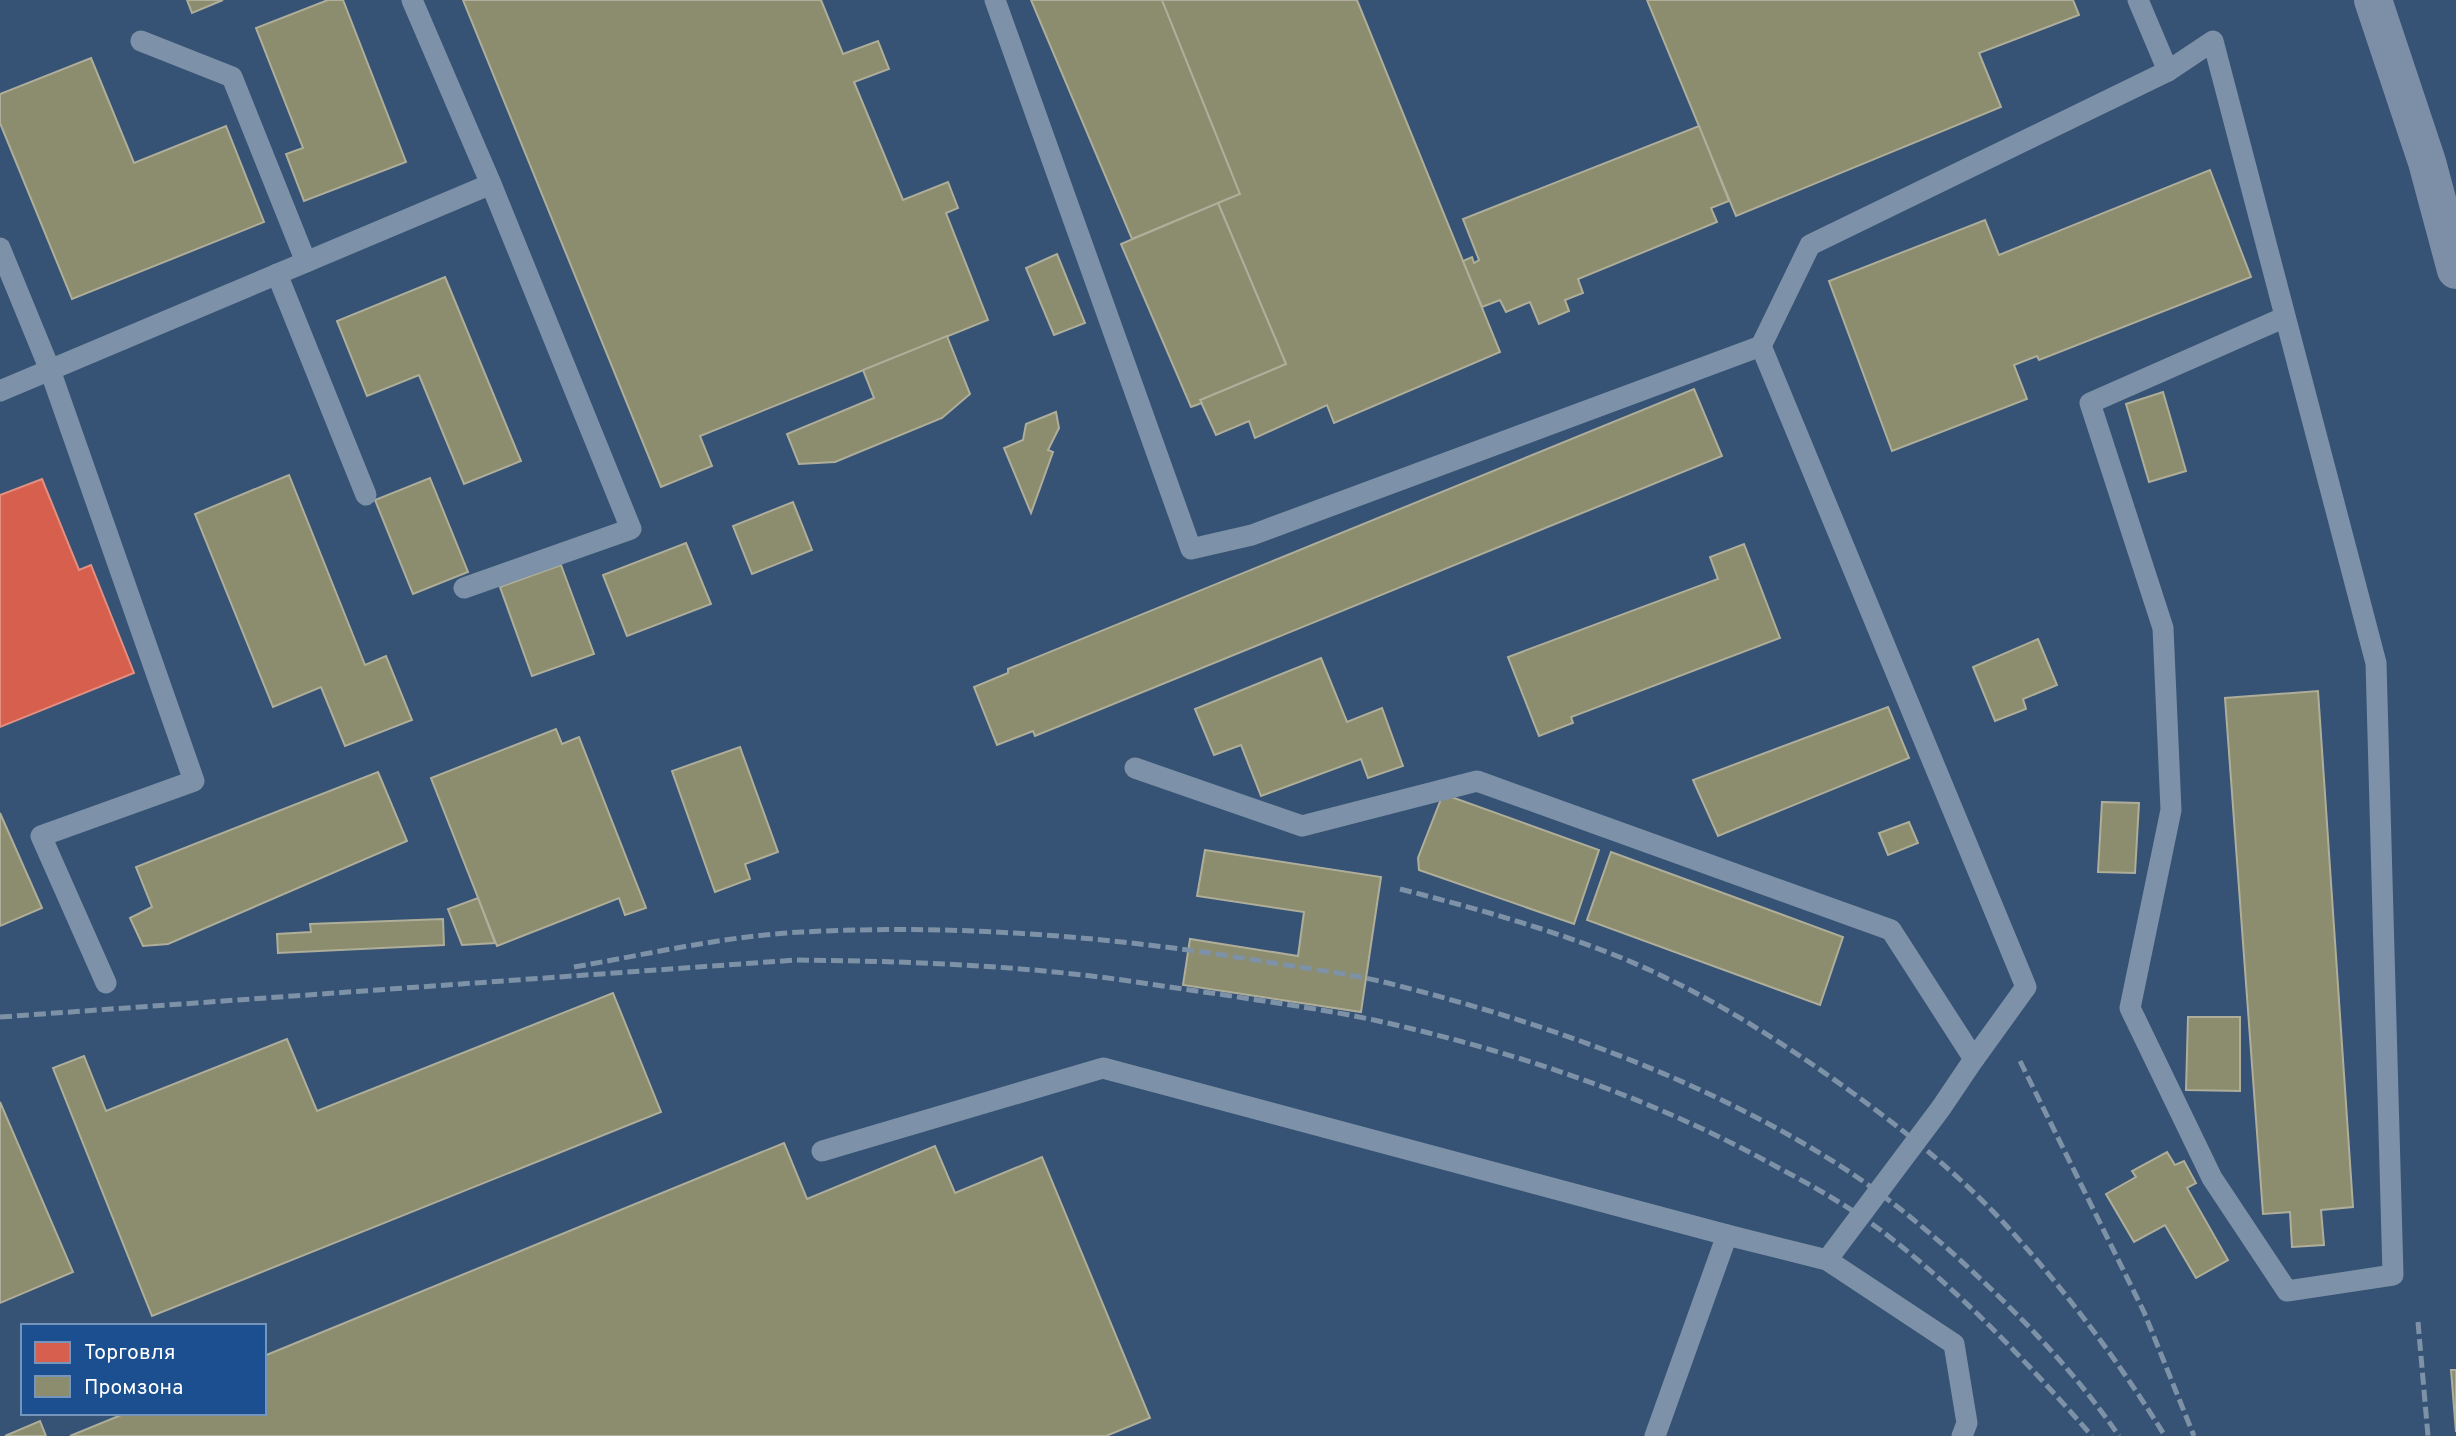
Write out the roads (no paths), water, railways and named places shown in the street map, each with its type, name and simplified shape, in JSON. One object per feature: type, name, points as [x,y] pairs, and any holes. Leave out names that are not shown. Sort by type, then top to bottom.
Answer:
[{"type":"main road","points":[[2372,0],[2427,162],[2456,270]]},
{"type":"lane","points":[[412,0],[491,184],[631,528],[464,588]]},
{"type":"lane","points":[[995,0],[1191,550],[1252,535],[1761,346],[1810,245],[2168,71],[2213,41],[2376,663],[2393,1275],[2287,1291],[2212,1178],[2130,1008],[2171,810],[2163,628],[2090,403],[2285,317]]},
{"type":"lane","points":[[2138,0],[2168,71]]},
{"type":"lane","points":[[141,41],[232,77],[306,262]]},
{"type":"lane","points":[[0,391],[491,184]]},
{"type":"lane","points":[[0,248],[50,370],[194,781],[41,836],[106,983]]},
{"type":"lane","points":[[277,274],[366,495]]},
{"type":"lane","points":[[1761,346],[2026,987],[1925,1130],[1827,1260]]},
{"type":"lane","points":[[1135,768],[1302,825],[1477,781],[1891,930],[1974,1059]]},
{"type":"lane","points":[[822,1152],[1102,1068],[1827,1260],[1954,1344],[1967,1423],[1962,1436]]},
{"type":"lane","points":[[1655,1436],[1727,1234]]},
{"type":"railway","points":[[1400,889],[1540,928],[1652,971],[1740,1018],[1850,1091],[1929,1152],[2002,1221],[2089,1325],[2165,1436]]},
{"type":"railway","points":[[574,967],[716,941],[773,934],[860,930],[975,931],[1090,939],[1204,952],[1356,976],[1445,998],[1557,1033],[1667,1075],[1772,1126],[1846,1169],[1931,1234],[2008,1305],[2074,1377],[2119,1436]]},
{"type":"railway","points":[[0,1017],[796,960],[940,964],[1047,971],[1354,1016],[1478,1046],[1581,1079],[1681,1119],[1805,1182],[1874,1225],[1942,1281],[2019,1356],[2092,1436]]},
{"type":"railway","points":[[2020,1061],[2144,1312],[2194,1436]]},
{"type":"railway","points":[[2418,1322],[2428,1436]]}]
